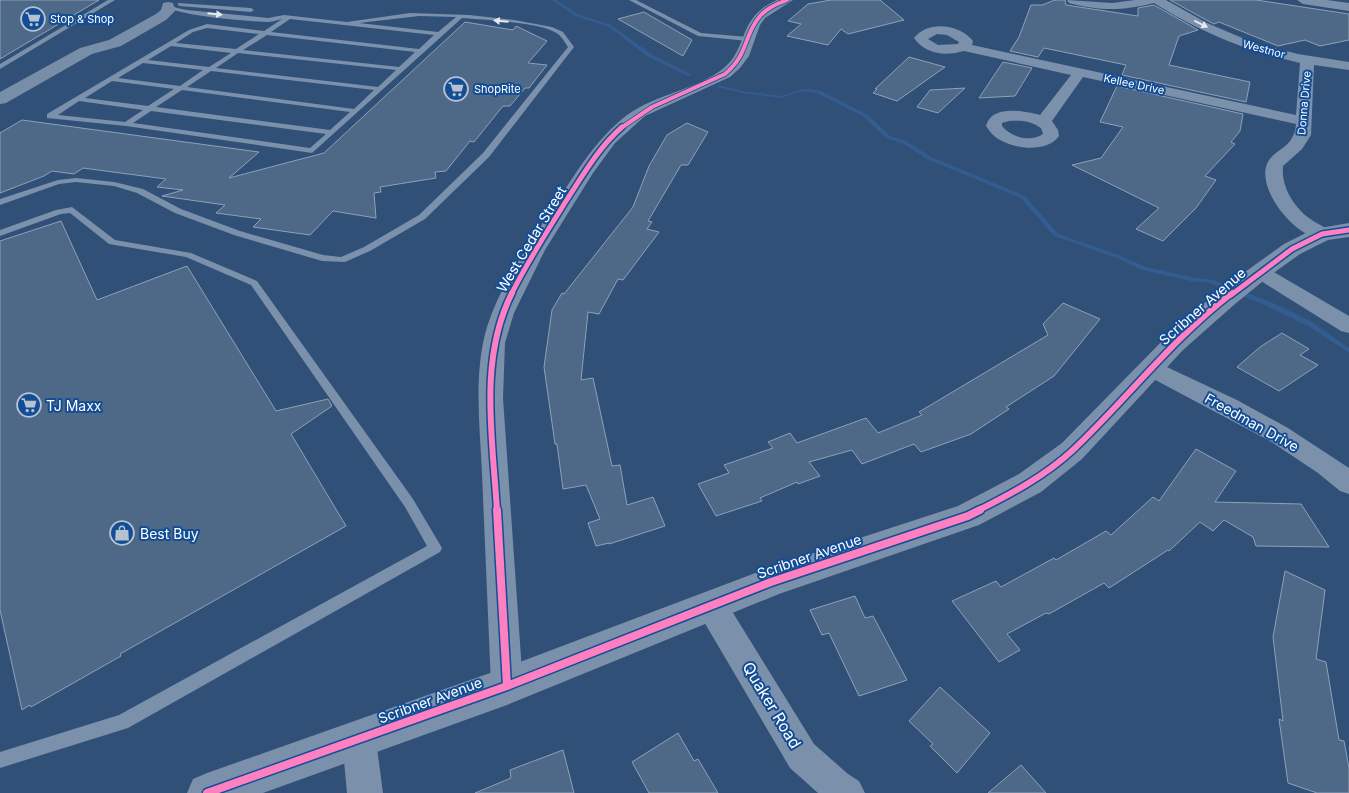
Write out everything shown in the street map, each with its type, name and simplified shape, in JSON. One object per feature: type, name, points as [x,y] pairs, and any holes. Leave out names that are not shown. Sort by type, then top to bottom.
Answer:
[{"type":"main road","points":[[0,99],[86,51],[92,43],[114,30],[146,13],[173,3]]},
{"type":"street","name":"West Cedar Street","points":[[507,686],[491,394],[494,352],[500,321],[508,300],[557,216],[610,138],[646,110],[725,74],[738,63],[753,24],[760,15],[771,6],[787,0]]},
{"type":"street","points":[[1073,0],[1110,8],[1150,0]]},
{"type":"street","name":"Westnor","points":[[1158,0],[1171,9],[1244,45],[1307,60],[1349,66]]},
{"type":"street","points":[[1304,0],[1349,7]]},
{"type":"street","name":"Kellee Drive","points":[[964,46],[1304,121]]},
{"type":"street","name":"Donna Drive","points":[[1307,60],[1303,135],[1300,141],[1275,166],[1275,182],[1286,206],[1293,215],[1335,232]]},
{"type":"street","points":[[1043,122],[1080,72]]},
{"type":"street","name":"Scribner Avenue","points":[[207,793],[507,686],[711,605],[833,560],[968,516],[1014,493],[1049,469],[1084,440],[1152,368],[1207,315],[1260,272],[1292,250],[1335,232]]},
{"type":"street","points":[[1260,272],[1349,326]]},
{"type":"street","name":"Freedman Drive","points":[[1152,368],[1266,428],[1310,455],[1349,483]]},
{"type":"street","name":"Quaker Road","points":[[711,605],[802,756],[836,786],[847,793]]},
{"type":"street","points":[[358,740],[365,793]]},
{"type":"lane","points":[[0,67],[112,0]]},
{"type":"lane","points":[[632,0],[700,36],[748,39]]},
{"type":"lane","points":[[259,11],[173,3],[175,10],[187,12],[268,20],[286,17],[440,34]]},
{"type":"lane","points":[[268,12],[286,17]]},
{"type":"lane","points":[[0,202],[58,182],[76,180],[114,184],[140,191],[178,211],[237,233],[322,258],[342,260],[367,249],[422,217],[486,155],[570,47],[566,38],[558,31],[534,25],[460,17],[420,14],[346,24]]},
{"type":"lane","points":[[126,124],[265,33],[286,17]]},
{"type":"lane","points":[[421,51],[207,26],[191,31],[50,116],[126,124],[312,151],[460,17]]},
{"type":"lane","points":[[170,44],[401,69]]},
{"type":"lane","points":[[142,60],[379,89]]},
{"type":"lane","points":[[111,79],[356,111]]},
{"type":"lane","points":[[78,99],[332,133]]},
{"type":"lane","points":[[0,234],[59,212],[72,210],[112,242],[188,255],[254,284],[409,503],[435,548],[122,722],[0,760]]},
{"type":"building","name":"Stop & Shop","points":[[0,0],[99,0],[0,59]]},
{"type":"building","points":[[831,0],[880,0],[904,20],[848,34],[841,29],[828,45],[787,36],[801,24],[788,21],[808,4]]},
{"type":"building","points":[[1055,0],[1065,0],[1066,5],[1138,16],[1138,8],[1154,5],[1198,30],[1179,36],[1169,65],[1250,82],[1246,102],[1122,75],[1126,65],[1044,48],[1038,57],[1010,51],[1019,37],[1031,5],[1042,5]]},
{"type":"building","points":[[1170,0],[1256,0],[1349,14],[1349,40],[1320,46],[1305,40],[1278,46],[1219,22],[1214,24]]},
{"type":"building","points":[[644,12],[692,40],[683,56],[618,19]]},
{"type":"building","points":[[465,22],[513,30],[516,26],[547,41],[528,63],[547,65],[529,88],[525,88],[510,106],[503,106],[474,142],[470,141],[446,171],[435,172],[436,178],[380,187],[381,192],[374,193],[376,218],[333,211],[310,235],[253,227],[261,219],[216,213],[225,205],[162,196],[183,190],[157,187],[166,179],[83,168],[74,174],[52,171],[0,193],[0,133],[22,120],[259,152],[229,178],[324,153]]},
{"type":"building","points":[[909,57],[945,67],[897,101],[873,93],[877,89],[875,89]]},
{"type":"building","points":[[1003,62],[1032,68],[1015,96],[979,98]]},
{"type":"building","points":[[1117,86],[1243,114],[1240,131],[1231,142],[1235,144],[1205,176],[1216,180],[1196,208],[1163,241],[1136,229],[1159,208],[1072,165],[1101,158],[1123,127],[1100,122]]},
{"type":"building","points":[[965,88],[938,113],[917,107],[930,90]]},
{"type":"building","points":[[687,123],[708,132],[688,165],[681,165],[648,221],[652,222],[647,229],[659,232],[623,280],[618,279],[599,314],[588,312],[581,380],[593,378],[612,466],[620,465],[627,505],[653,497],[665,526],[609,544],[596,546],[588,523],[600,519],[586,485],[563,489],[544,367],[552,310],[562,293],[564,294],[633,207],[649,166],[667,135]]},
{"type":"building","points":[[61,221],[97,300],[187,266],[276,411],[328,399],[332,406],[291,434],[346,526],[120,654],[121,656],[31,707],[30,705],[22,710],[0,610],[0,241]]},
{"type":"building","points":[[1063,303],[1100,319],[1054,376],[1006,407],[1009,409],[971,434],[921,452],[914,444],[862,464],[852,450],[809,462],[820,476],[798,484],[797,482],[760,498],[762,501],[716,516],[698,484],[729,473],[724,465],[773,448],[768,442],[790,433],[797,443],[866,418],[878,433],[922,415],[919,412],[1048,335],[1043,324]]},
{"type":"building","points":[[1282,333],[1309,349],[1300,355],[1318,365],[1279,391],[1237,367],[1260,347]]},
{"type":"building","points":[[1196,449],[1236,471],[1215,502],[1301,504],[1329,547],[1256,546],[1253,537],[1224,520],[1213,531],[1200,522],[1169,551],[1109,588],[1104,583],[1049,614],[1046,613],[1007,634],[1020,650],[999,662],[952,601],[996,581],[1001,587],[1054,558],[1056,560],[1106,531],[1111,535],[1153,497],[1159,501]]},
{"type":"building","points":[[1285,571],[1325,590],[1316,659],[1326,662],[1339,740],[1344,741],[1349,768],[1349,793],[1317,793],[1288,783],[1279,719],[1283,721],[1273,637]]},
{"type":"building","points":[[855,596],[865,618],[873,616],[907,680],[859,696],[829,633],[822,635],[810,610]]},
{"type":"building","points":[[940,687],[990,733],[957,773],[930,746],[933,744],[909,721]]},
{"type":"building","points":[[678,733],[694,761],[698,759],[718,793],[649,793],[632,762]]},
{"type":"building","points":[[563,750],[574,793],[475,793],[511,778],[510,770]]},
{"type":"building","points":[[1021,765],[1046,793],[988,793]]},
{"type":"waterway","points":[[554,0],[576,15],[610,26],[649,55],[690,75]]},
{"type":"waterway","points":[[720,86],[742,92],[781,97],[802,90],[819,92],[866,116],[888,137],[904,142],[929,158],[1023,197],[1056,235],[1119,257],[1144,269],[1191,279],[1211,281],[1269,304],[1310,324],[1349,351]]},
{"type":"cycle path","points":[[507,686],[491,398],[494,343],[503,313],[526,266],[584,173],[609,140],[640,113],[725,74],[742,56],[753,25],[760,16],[771,7],[787,0]]},
{"type":"cycle path","points":[[207,793],[507,686],[771,582],[968,516],[1030,483],[1072,451],[1174,344],[1226,298],[1260,272],[1292,249],[1322,234],[1349,230]]},
{"type":"place","name":"Stop & Shop","points":[[33,19]]},
{"type":"place","name":"ShopRite","points":[[456,89]]},
{"type":"place","name":"TJ Maxx","points":[[29,405]]},
{"type":"place","name":"Best Buy","points":[[122,533]]}]
